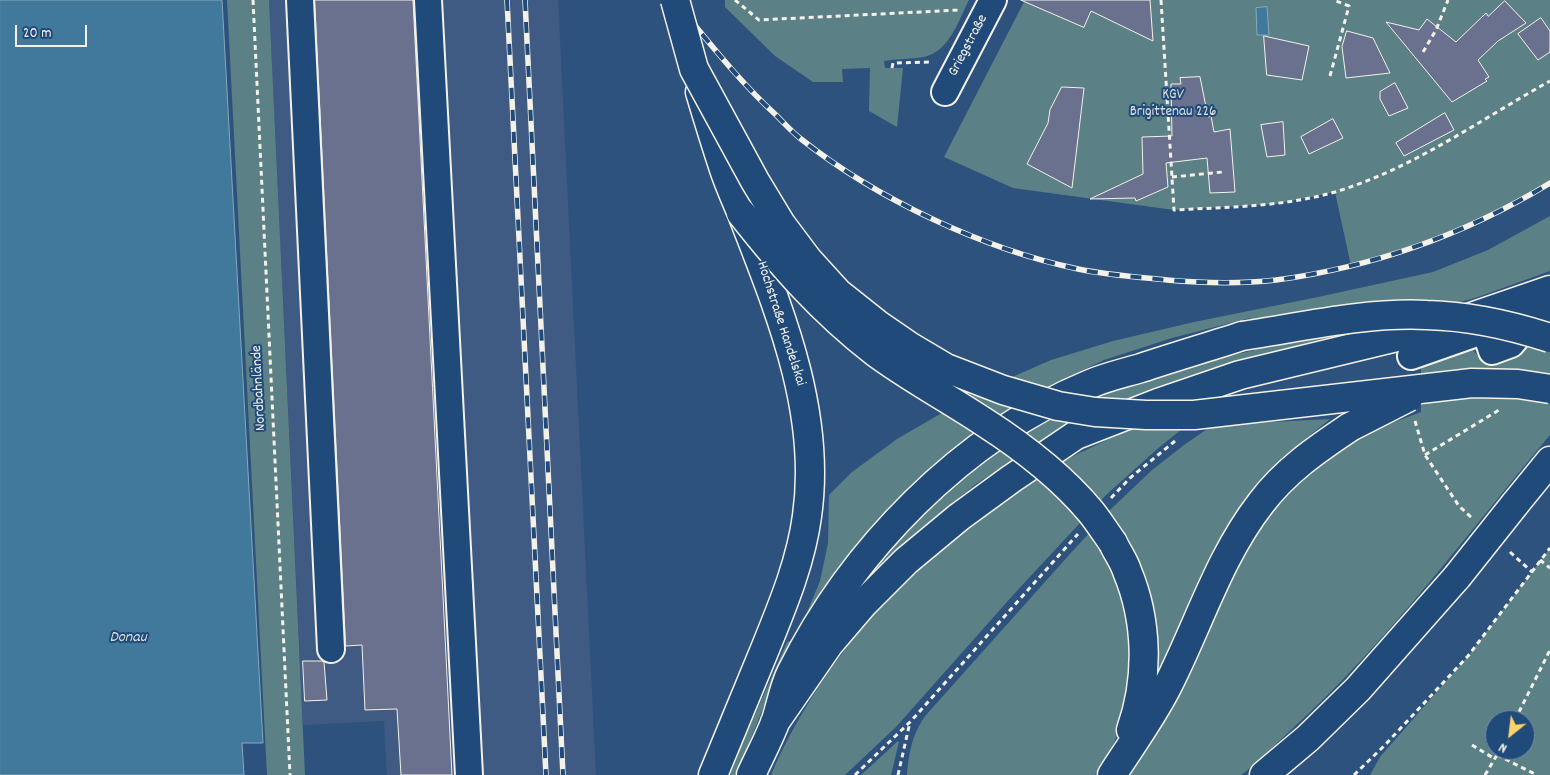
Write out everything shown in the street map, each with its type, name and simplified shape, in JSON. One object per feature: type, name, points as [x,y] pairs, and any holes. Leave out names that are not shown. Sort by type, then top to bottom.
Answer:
[{"type":"highway","points":[[675,0],[694,69],[755,181],[781,224],[808,260],[838,292],[877,324],[946,368],[1029,398],[1058,406],[1104,413],[1194,415],[1472,383],[1518,384],[1550,388]]},
{"type":"highway","name":"Hochstraße Handelskai","points":[[694,69],[722,163],[787,339],[800,383],[809,428],[811,468],[808,516],[800,552],[789,586],[713,775]]},
{"type":"highway","points":[[741,213],[790,273],[810,295],[840,322],[876,352],[984,422],[1048,469],[1072,491],[1113,543],[1127,570],[1138,605],[1143,635],[1144,660],[1140,699],[1116,770]]},
{"type":"highway","points":[[775,722],[829,644],[864,603],[906,561],[967,511],[1076,435],[1158,403],[1240,375],[1451,324],[1483,322],[1550,290]]},
{"type":"highway","points":[[751,775],[775,722],[790,675],[810,637],[838,594],[878,542],[922,497],[969,455],[1020,419],[1090,384],[1242,336],[1370,317],[1426,314],[1478,319],[1550,338]]},
{"type":"highway","points":[[1116,770],[1143,730],[1168,685],[1209,594],[1245,525],[1261,502],[1296,465],[1350,427],[1428,388]]},
{"type":"highway","points":[[1264,775],[1308,738],[1358,690],[1457,577],[1550,461]]},
{"type":"street","points":[[300,0],[331,649]]},
{"type":"street","points":[[428,0],[469,775]]},
{"type":"street","name":"Griegstraße","points":[[945,92],[991,5]]},
{"type":"street","points":[[1411,356],[1483,322],[1492,351],[1511,344],[1534,316],[1550,313]]},
{"type":"path","name":"Nordbahnlände","points":[[253,0],[290,775]]},
{"type":"path","points":[[735,0],[759,20],[991,5]]},
{"type":"path","points":[[1161,0],[1174,210],[1276,204],[1335,192],[1403,166],[1549,82]]},
{"type":"path","points":[[1330,76],[1349,6],[1336,0]]},
{"type":"path","points":[[1423,52],[1436,30],[1448,0]]},
{"type":"path","points":[[892,68],[893,63],[962,60]]},
{"type":"path","points":[[1172,177],[1223,172]]},
{"type":"path","points":[[1415,419],[1425,455],[1459,506]]},
{"type":"path","points":[[1425,455],[1471,427]]},
{"type":"path","points":[[1110,499],[1130,478],[1182,436]]},
{"type":"path","points":[[855,775],[911,721],[1078,534]]},
{"type":"path","points":[[1354,775],[1385,745],[1468,656],[1550,548]]},
{"type":"path","points":[[1540,560],[1550,568]]},
{"type":"path","points":[[1520,710],[1550,650]]},
{"type":"path","points":[[898,775],[911,721]]},
{"type":"path","points":[[1472,745],[1485,753]]},
{"type":"path","points":[[1485,775],[1494,760]]},
{"type":"path","points":[[1507,760],[1537,775]]},
{"type":"shaded area","points":[[269,0],[558,0],[596,775],[387,775],[384,721],[303,725]]},
{"type":"green space","points":[[227,0],[269,0],[305,775],[267,775]]},
{"type":"green space","points":[[725,0],[969,0],[957,26],[940,49],[924,57],[884,61],[885,68],[903,68],[897,127],[869,111],[870,68],[842,69],[843,82],[813,82],[775,56],[725,7]]},
{"type":"green space","name":"KGV Brigittenau 226","points":[[1025,0],[1550,0],[1550,183],[1478,223],[1412,248],[1351,266],[1335,192],[1276,204],[1174,210],[1013,188],[944,157]]},
{"type":"green space","points":[[1550,216],[1550,271],[1475,298],[1207,370],[1141,393],[1047,438],[976,484],[918,531],[865,582],[879,560],[918,516],[994,451],[1067,411],[1125,386],[1194,364],[1255,350],[1250,318],[1172,338],[1104,360],[1037,392],[995,418],[773,684],[736,775],[730,775],[787,642],[796,639],[820,581],[828,543],[829,495],[852,472],[897,439],[978,392],[1051,360],[1113,341],[1194,322],[1433,272],[1488,250]]},
{"type":"green space","points":[[1550,320],[1550,435],[1426,586],[1361,660],[1273,747],[1241,775],[1127,775],[1256,530],[1297,480],[1353,440],[1421,412],[1421,352],[1467,342],[1478,356],[1492,362]]},
{"type":"green space","points":[[1189,405],[1193,420],[1105,496],[1014,594],[896,727],[845,775],[771,775],[790,735],[839,657],[868,621],[933,553],[1004,497],[1048,470],[1117,435]]},
{"type":"green space","points":[[1330,419],[1299,444],[1266,478],[1158,677],[1155,677],[1146,589],[1130,543],[1115,518],[1093,541],[1117,580],[1124,600],[1131,642],[1130,685],[1121,726],[1111,749],[1095,775],[907,775],[912,744],[917,729],[926,715],[1111,509],[1152,470],[1213,425]]},
{"type":"green space","points":[[1550,548],[1550,775],[1370,775],[1380,757],[1468,656]]},
{"type":"green space","points":[[898,741],[891,775],[861,775]]},
{"type":"water","name":"Donau","points":[[0,0],[222,0],[263,743],[242,743],[244,775],[0,775]]},
{"type":"water","points":[[1267,7],[1269,35],[1257,35],[1256,8]]},
{"type":"building","points":[[315,0],[413,0],[452,775],[401,775],[397,709],[365,710],[362,645],[346,646]]},
{"type":"building","points":[[1021,0],[1150,0],[1153,41],[1091,11],[1084,27]]},
{"type":"building","points":[[1505,1],[1526,23],[1498,41],[1478,60],[1489,77],[1485,79],[1487,81],[1452,102],[1386,22],[1419,30],[1427,19],[1456,42],[1486,13],[1488,16]]},
{"type":"building","points":[[1541,18],[1550,31],[1550,52],[1538,60],[1518,34]]},
{"type":"building","points":[[1347,31],[1373,38],[1390,73],[1346,78],[1342,47]]},
{"type":"building","points":[[1264,36],[1309,46],[1302,80],[1267,75]]},
{"type":"building","points":[[1200,77],[1208,117],[1211,116],[1214,132],[1230,129],[1235,192],[1210,193],[1207,158],[1166,163],[1168,187],[1136,201],[1135,198],[1090,199],[1143,174],[1142,137],[1172,136],[1171,84],[1181,84],[1180,78]]},
{"type":"building","points":[[1395,83],[1408,108],[1389,116],[1380,99],[1380,92]]},
{"type":"building","points":[[1062,87],[1084,88],[1072,188],[1027,164],[1048,123],[1050,110]]},
{"type":"building","points":[[1445,113],[1454,130],[1404,156],[1396,143]]},
{"type":"building","points":[[1333,119],[1343,138],[1309,154],[1301,137]]},
{"type":"building","points":[[1283,122],[1285,155],[1267,157],[1261,125]]},
{"type":"building","points":[[303,661],[324,662],[327,700],[305,701]]},
{"type":"railway","points":[[507,0],[546,775]]},
{"type":"railway","points":[[525,0],[563,775]]},
{"type":"railway","points":[[674,0],[762,102],[798,136],[831,161],[863,182],[932,219],[1005,249],[1078,269],[1133,277],[1235,283],[1276,280],[1312,274],[1348,267],[1418,246],[1485,218],[1550,183]]}]
